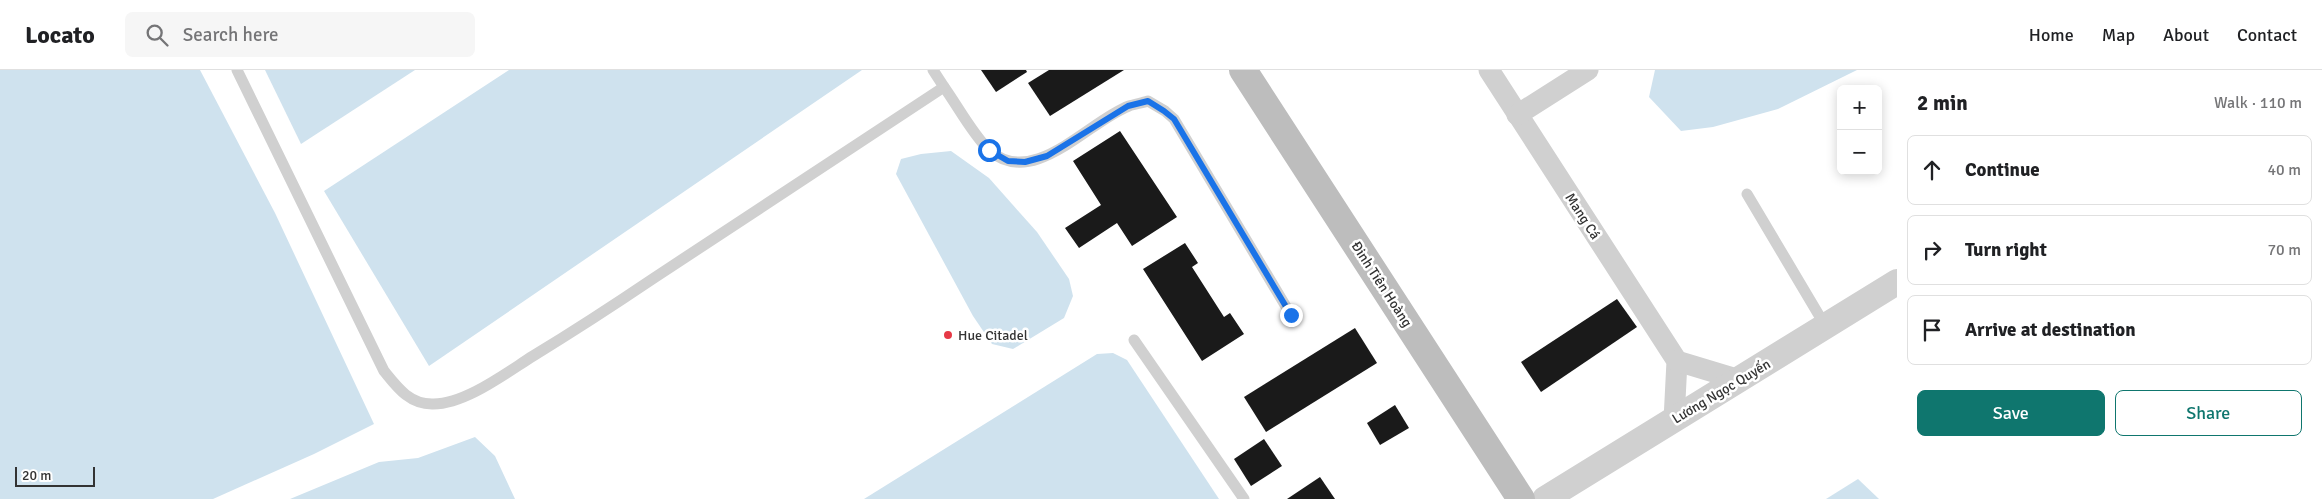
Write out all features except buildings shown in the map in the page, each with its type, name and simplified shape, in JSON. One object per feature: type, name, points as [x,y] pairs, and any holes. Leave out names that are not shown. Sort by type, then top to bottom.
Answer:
[{"type":"main road","name":"Đinh Tiên Hoàng","points":[[1243,70],[1521,499]]},
{"type":"street","name":"Mang Cá","points":[[1489,70],[1677,361]]},
{"type":"street","points":[[1517,115],[1588,70]]},
{"type":"street","name":"Lương Ngọc Quyến","points":[[1545,499],[1826,328],[1897,282]]},
{"type":"street","points":[[1674,420],[1677,361],[1740,380]]},
{"type":"lane","points":[[237,70],[384,372],[401,392],[414,401],[432,404],[451,401],[478,390],[530,358],[944,87]]},
{"type":"lane","points":[[933,70],[989,150],[1008,161],[1025,162],[1047,156],[1128,106],[1148,101],[1164,111],[1174,119],[1291,315]]},
{"type":"lane","points":[[1747,194],[1826,328]]},
{"type":"lane","points":[[1134,340],[1244,499]]},
{"type":"water","points":[[0,70],[200,70],[275,213],[374,424],[314,454],[213,499],[0,499]]},
{"type":"water","points":[[265,70],[415,70],[301,144]]},
{"type":"water","points":[[509,70],[862,70],[429,366],[324,191]]},
{"type":"water","points":[[1655,70],[1857,70],[1778,109],[1713,127],[1681,131],[1649,97]]},
{"type":"water","points":[[951,151],[989,178],[1037,232],[1069,279],[1073,296],[1064,318],[1013,349],[992,344],[973,316],[896,174],[901,159],[921,154]]},
{"type":"water","points":[[1113,353],[1127,360],[1219,499],[864,499],[1097,354]]},
{"type":"water","points":[[475,437],[495,456],[515,499],[290,499],[379,462],[418,458]]},
{"type":"water","points":[[1858,479],[1879,499],[1826,499]]},
{"type":"place","name":"Hue Citadel","points":[[948,335]]},
{"type":"route","points":[[989,150],[1008,161],[1025,162],[1047,156],[1128,106],[1148,101],[1174,119],[1291,315]]}]
